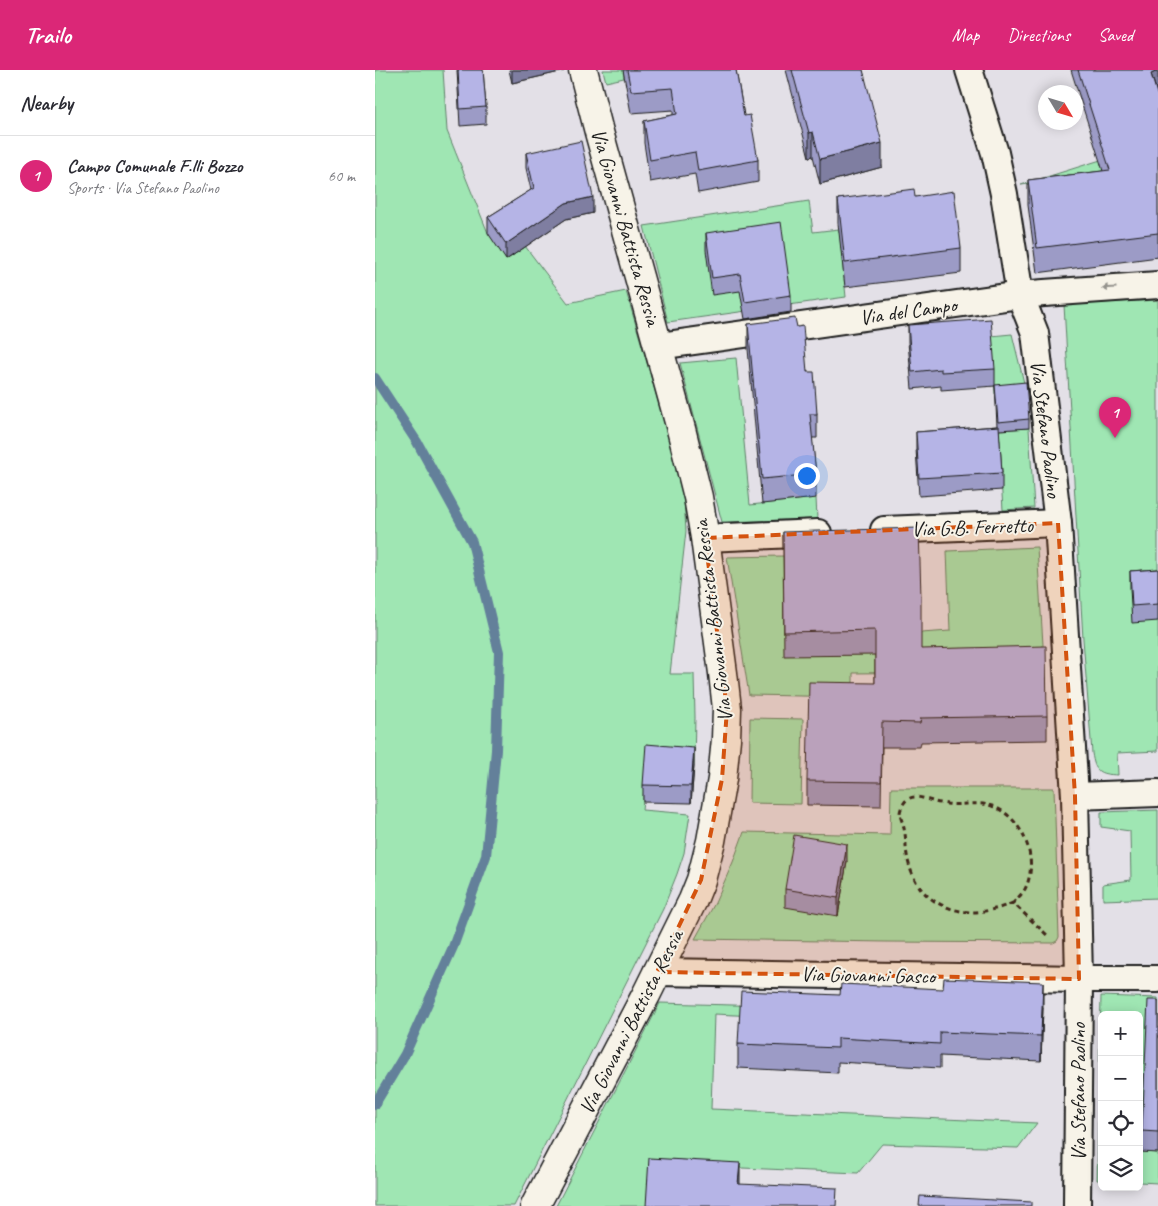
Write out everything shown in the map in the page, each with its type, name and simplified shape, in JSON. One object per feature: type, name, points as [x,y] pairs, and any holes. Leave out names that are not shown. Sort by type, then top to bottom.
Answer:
[{"type":"street","name":"Via Giovanni Battista Ressia","points":[[535,1206],[693,900],[701,880],[711,841],[722,779],[726,739],[727,709],[723,673],[705,538],[691,464],[583,70]]},
{"type":"street","name":"Via Stefano Paolino","points":[[969,70],[995,153],[1005,194],[1020,295],[1035,333],[1058,523],[1075,796],[1079,979],[1077,1206]]},
{"type":"street","name":"Via del Campo","points":[[659,346],[1020,295],[1158,285]]},
{"type":"street","name":"Via G.B. Ferretto","points":[[705,538],[1058,523]]},
{"type":"street","points":[[1075,796],[1158,793]]},
{"type":"street","name":"Via Giovanni Gasco","points":[[657,972],[1079,979]]},
{"type":"street","points":[[1079,979],[1158,979]]},
{"type":"path","points":[[912,797],[950,805],[978,804],[993,807],[1010,816],[1020,829],[1027,843],[1030,859],[1029,875],[1025,889],[1013,903],[996,909],[975,912],[959,911],[945,907],[931,898],[919,886],[911,871],[900,812],[903,803],[912,797]]},
{"type":"path","points":[[1013,903],[1048,935],[1078,936]]},
{"type":"highlighted area","points":[[1058,523],[1075,796],[1079,979],[657,972],[701,880],[722,779],[727,709],[705,538]]},
{"type":"green space","points":[[375,70],[443,70],[447,131],[488,233],[506,259],[525,246],[568,303],[626,291],[678,469],[684,499],[686,531],[670,674],[694,674],[694,766],[646,762],[642,810],[690,814],[684,853],[663,909],[514,1206],[375,1206]]},
{"type":"green space","points":[[603,70],[623,70],[624,78],[606,82]]},
{"type":"green space","points":[[1158,142],[1158,168],[1021,185]]},
{"type":"green space","points":[[809,201],[813,232],[839,229],[846,297],[668,322],[644,226]]},
{"type":"green space","points":[[1158,300],[1158,751],[1117,753],[1118,775],[1111,775],[1102,773],[1096,768],[1092,753],[1083,639],[1064,305]]},
{"type":"green space","points":[[1012,334],[1026,391],[995,394],[991,336]]},
{"type":"green space","points":[[736,358],[750,505],[816,498],[817,519],[722,522],[680,363]]},
{"type":"green space","points":[[1029,428],[1034,508],[1003,510],[998,430]]},
{"type":"green space","points":[[1037,547],[1044,661],[954,672],[853,673],[853,697],[749,695],[727,557],[783,556],[921,633],[950,631],[947,551]]},
{"type":"green space","points":[[750,718],[803,719],[801,804],[749,803]]},
{"type":"green space","points":[[891,788],[1054,788],[1059,937],[1057,941],[1053,943],[695,939],[715,903],[744,832],[890,835]]},
{"type":"green space","points":[[1158,810],[1158,898],[1103,900],[1103,884],[1131,880],[1130,831],[1101,827],[1101,812]]},
{"type":"green space","points":[[1101,996],[1158,998],[1158,1021],[1143,1144],[1143,1011],[1101,1011]]},
{"type":"green space","points":[[660,1003],[841,1008],[840,1020],[714,1014],[711,1109],[1037,1123],[1018,1148],[882,1144],[858,1173],[650,1164],[648,1206],[556,1206]]},
{"type":"green space","points":[[1098,1134],[1098,1180],[1097,1180]]},
{"type":"green space","points":[[1143,1152],[1158,1153],[1158,1183],[1143,1182]]},
{"type":"building","points":[[458,70],[483,70],[486,107],[460,109]]},
{"type":"building","points":[[627,70],[736,70],[744,116],[750,115],[758,160],[698,171],[695,152],[650,160],[644,121],[677,114],[673,88],[631,91]]},
{"type":"building","points":[[792,70],[863,70],[882,143],[820,159],[813,132],[809,133]]},
{"type":"building","points":[[1078,70],[1158,71],[1151,74],[1158,97],[1158,233],[1037,248],[1028,180],[1110,170]]},
{"type":"building","points":[[581,141],[593,197],[566,203],[506,244],[488,217],[534,188],[526,153]]},
{"type":"building","points":[[914,189],[915,197],[954,191],[961,248],[845,263],[838,199]]},
{"type":"building","points":[[781,222],[791,295],[745,302],[740,274],[712,278],[706,233]]},
{"type":"building","points":[[795,318],[797,327],[803,326],[807,372],[814,372],[817,414],[810,414],[816,474],[762,479],[748,324]]},
{"type":"building","points":[[991,319],[995,369],[941,372],[941,369],[912,372],[908,325]]},
{"type":"building","points":[[1026,382],[1029,419],[998,422],[995,385]]},
{"type":"building","points":[[999,426],[1002,473],[919,478],[916,432]]},
{"type":"building","points":[[919,528],[921,649],[1046,646],[1047,716],[921,718],[920,723],[882,722],[881,782],[807,781],[809,682],[875,683],[875,630],[784,632],[783,532]]},
{"type":"building","points":[[1158,569],[1158,604],[1132,606],[1130,571]]},
{"type":"building","points":[[646,744],[694,748],[691,786],[643,785]]},
{"type":"building","points":[[794,835],[847,844],[838,898],[785,889]]},
{"type":"building","points":[[944,978],[1043,982],[1041,1036],[940,1032],[940,1044],[838,1038],[838,1048],[738,1044],[741,991],[840,995],[841,984],[943,989]]},
{"type":"building","points":[[1148,1000],[1158,1000],[1158,1132],[1143,1131]]},
{"type":"building","points":[[649,1158],[740,1163],[738,1184],[837,1188],[836,1206],[646,1206]]},
{"type":"building","points":[[920,1196],[1031,1202],[1031,1206],[919,1206]]},
{"type":"waterway","points":[[375,378],[417,442],[472,542],[499,652],[496,750],[486,856],[453,947],[405,1054],[375,1104]]},
{"type":"place","name":"Campo Comunale F.lli Bozzo","points":[[1115,438]]}]
